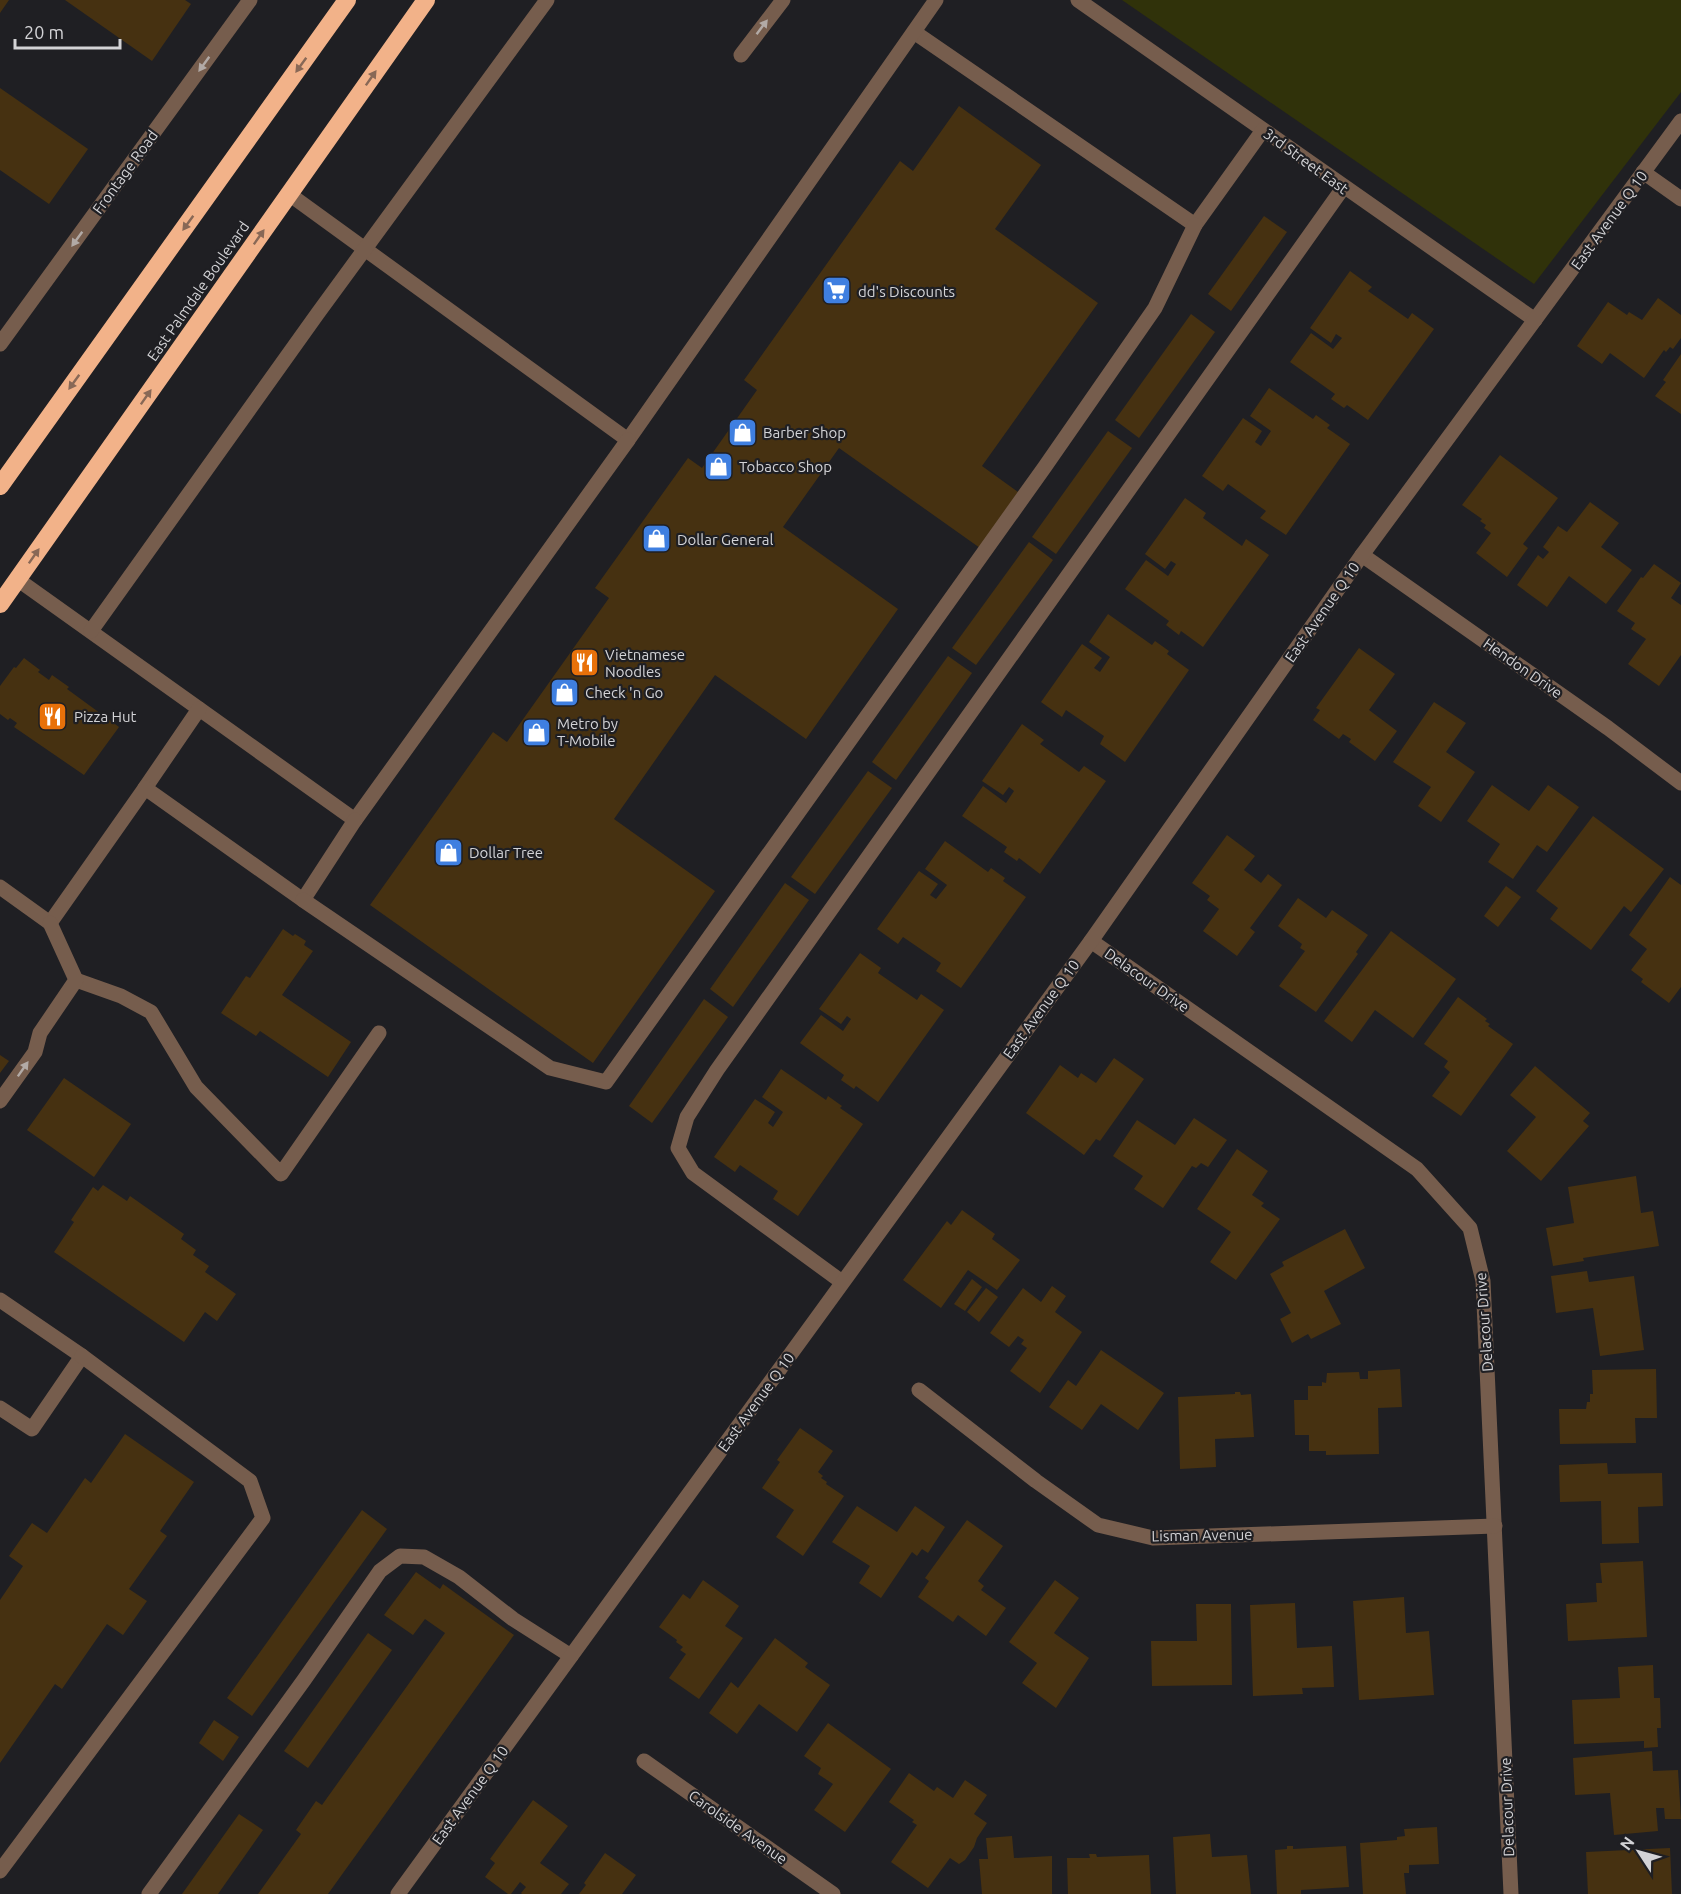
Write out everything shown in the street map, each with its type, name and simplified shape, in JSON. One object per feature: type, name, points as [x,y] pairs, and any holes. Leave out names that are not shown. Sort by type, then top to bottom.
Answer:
[{"type":"highway","points":[[0,486],[347,0]]},
{"type":"highway","name":"East Palmdale Boulevard","points":[[0,604],[426,0]]},
{"type":"street","name":"Frontage Road","points":[[0,344],[250,0]]},
{"type":"street","points":[[91,631],[547,0]]},
{"type":"street","points":[[741,55],[783,0]]},
{"type":"street","points":[[303,900],[355,820],[628,440],[936,0]]},
{"type":"street","name":"3rd Street East","points":[[1078,0],[1343,188],[1535,320]]},
{"type":"street","points":[[914,32],[1195,225]]},
{"type":"street","name":"East Avenue Q 10","points":[[398,1894],[1091,941],[1362,555],[1681,121]]},
{"type":"street","points":[[145,788],[303,900],[550,1068],[606,1082],[1155,308],[1195,225],[1263,130]]},
{"type":"street","points":[[1643,172],[1681,199]]},
{"type":"street","points":[[842,1282],[693,1173],[678,1148],[687,1117],[717,1070],[1343,188]]},
{"type":"street","points":[[289,194],[628,440]]},
{"type":"street","name":"Hendon Drive","points":[[1362,555],[1599,721],[1681,783]]},
{"type":"street","points":[[17,579],[355,820]]},
{"type":"street","points":[[50,922],[199,709]]},
{"type":"street","points":[[0,887],[50,922],[76,980],[121,996],[151,1012],[196,1088],[281,1174],[379,1033]]},
{"type":"street","name":"Delacour Drive","points":[[1091,941],[1417,1169],[1470,1228],[1484,1281],[1510,1894]]},
{"type":"street","points":[[0,1101],[35,1052],[39,1033],[76,980]]},
{"type":"street","points":[[0,1300],[82,1356],[250,1481],[263,1518],[0,1871]]},
{"type":"street","points":[[0,1408],[32,1429],[82,1356]]},
{"type":"street","name":"Lisman Avenue","points":[[919,1390],[1036,1481],[1098,1525],[1153,1538],[1495,1527]]},
{"type":"street","points":[[149,1894],[380,1571],[400,1556],[424,1557],[459,1577],[513,1619],[571,1656]]},
{"type":"street","name":"Carolside Avenue","points":[[644,1761],[833,1894]]},
{"type":"shaded area","points":[[1122,0],[1681,0],[1681,92],[1534,284]]},
{"type":"building","points":[[0,0],[9,0],[0,13]]},
{"type":"building","points":[[65,0],[185,0],[191,4],[152,61]]},
{"type":"building","points":[[0,88],[88,149],[49,204],[0,170]]},
{"type":"building","points":[[959,106],[1041,165],[995,229],[1098,303],[982,466],[1018,492],[980,548],[839,448],[783,527],[898,609],[806,739],[715,675],[614,819],[715,891],[593,1063],[370,905],[493,732],[507,742],[609,598],[595,588],[688,458],[702,468],[757,390],[744,380],[900,161],[913,171]]},
{"type":"building","points":[[1264,216],[1287,232],[1231,311],[1208,294]]},
{"type":"building","points":[[1350,271],[1372,287],[1368,291],[1408,319],[1412,313],[1434,329],[1368,420],[1347,405],[1344,408],[1331,399],[1335,394],[1290,362],[1311,333],[1333,349],[1342,338],[1336,334],[1331,343],[1310,328]]},
{"type":"building","points":[[1658,298],[1681,315],[1681,338],[1673,349],[1670,347],[1666,352],[1664,350],[1644,378],[1610,353],[1602,364],[1577,346],[1608,302],[1627,315],[1629,312],[1642,320]]},
{"type":"building","points":[[1191,314],[1215,332],[1139,438],[1115,420]]},
{"type":"building","points":[[1681,354],[1681,414],[1655,396],[1666,382],[1663,380]]},
{"type":"building","points":[[1269,388],[1313,419],[1316,415],[1330,425],[1327,428],[1350,444],[1286,535],[1260,518],[1266,511],[1228,484],[1223,491],[1202,476],[1243,418],[1262,431],[1255,442],[1261,446],[1271,431],[1250,416]]},
{"type":"building","points":[[1108,431],[1132,448],[1056,554],[1032,537]]},
{"type":"building","points":[[1500,455],[1558,498],[1523,544],[1528,548],[1507,577],[1476,553],[1491,533],[1484,528],[1486,525],[1480,521],[1482,519],[1462,505]]},
{"type":"building","points":[[1185,498],[1206,513],[1203,518],[1242,546],[1246,539],[1269,555],[1203,647],[1181,631],[1179,635],[1166,625],[1169,621],[1125,589],[1146,560],[1168,576],[1176,564],[1171,561],[1165,569],[1145,554]]},
{"type":"building","points":[[1590,502],[1619,523],[1601,547],[1632,570],[1606,604],[1569,576],[1547,607],[1517,585],[1538,555],[1543,559],[1549,552],[1543,547],[1558,526],[1567,532]]},
{"type":"building","points":[[1029,542],[1053,560],[976,665],[952,648]]},
{"type":"building","points":[[1654,564],[1681,583],[1671,598],[1681,605],[1681,655],[1659,686],[1628,664],[1646,639],[1631,629],[1635,623],[1617,611],[1641,577],[1643,578]]},
{"type":"building","points":[[1108,614],[1152,645],[1155,641],[1169,651],[1167,654],[1189,670],[1125,762],[1100,744],[1104,736],[1066,710],[1062,717],[1041,702],[1082,644],[1102,658],[1094,668],[1100,672],[1110,657],[1089,642]]},
{"type":"building","points":[[1359,648],[1395,674],[1369,710],[1397,731],[1375,761],[1349,742],[1351,739],[1343,734],[1339,739],[1313,720],[1320,710],[1316,708]]},
{"type":"building","points":[[948,656],[972,673],[896,780],[872,762]]},
{"type":"building","name":"Pizza Hut","points":[[24,658],[49,680],[52,675],[69,687],[67,689],[119,727],[84,775],[14,727],[17,723],[0,714],[0,686]]},
{"type":"building","points":[[1434,702],[1466,723],[1446,752],[1475,772],[1441,822],[1418,806],[1431,787],[1393,762]]},
{"type":"building","points":[[1022,724],[1044,740],[1040,744],[1079,772],[1084,766],[1106,781],[1040,874],[1019,858],[1017,861],[1004,852],[1007,847],[962,816],[983,786],[1006,803],[1014,791],[1009,787],[1003,795],[982,781]]},
{"type":"building","points":[[868,771],[892,788],[815,894],[791,877]]},
{"type":"building","points":[[1492,785],[1529,811],[1548,785],[1579,807],[1547,852],[1537,845],[1513,879],[1488,862],[1500,844],[1467,821]]},
{"type":"building","points":[[1593,816],[1664,869],[1631,912],[1624,906],[1591,950],[1550,919],[1558,908],[1536,891]]},
{"type":"building","points":[[1227,835],[1255,856],[1244,870],[1261,883],[1268,874],[1282,885],[1250,928],[1255,932],[1237,956],[1203,931],[1219,909],[1207,900],[1210,896],[1192,883]]},
{"type":"building","points":[[945,841],[988,872],[991,868],[1005,878],[1003,881],[1026,897],[961,988],[936,971],[941,963],[903,937],[898,944],[877,929],[919,871],[938,884],[930,895],[936,899],[947,885],[925,869]]},
{"type":"building","points":[[1670,877],[1681,885],[1681,987],[1669,1003],[1641,982],[1643,979],[1631,970],[1647,949],[1629,935]]},
{"type":"building","points":[[785,883],[809,900],[733,1007],[710,989]]},
{"type":"building","points":[[1506,886],[1521,897],[1498,927],[1484,916]]},
{"type":"building","points":[[1298,898],[1326,918],[1332,910],[1368,935],[1356,952],[1358,954],[1316,1012],[1279,986],[1305,951],[1300,948],[1302,944],[1278,926]]},
{"type":"building","points":[[283,929],[306,941],[304,945],[313,951],[282,995],[351,1042],[328,1077],[260,1031],[256,1036],[221,1013],[246,976],[250,978]]},
{"type":"building","points":[[1391,931],[1456,979],[1413,1038],[1375,1010],[1352,1042],[1324,1021]]},
{"type":"building","points":[[860,953],[881,968],[878,973],[917,1000],[921,994],[944,1010],[878,1102],[856,1086],[854,1089],[841,1080],[844,1075],[800,1043],[821,1015],[843,1031],[851,1019],[847,1016],[841,1024],[819,1009]]},
{"type":"building","points":[[1458,997],[1487,1019],[1485,1021],[1490,1024],[1488,1026],[1513,1044],[1461,1116],[1432,1096],[1450,1072],[1444,1067],[1448,1061],[1424,1044]]},
{"type":"building","points":[[704,999],[728,1017],[652,1123],[629,1106]]},
{"type":"building","points":[[0,1055],[9,1061],[0,1073]]},
{"type":"building","points":[[1114,1058],[1144,1079],[1100,1141],[1096,1139],[1084,1155],[1026,1113],[1060,1065],[1078,1078],[1081,1073],[1096,1083]]},
{"type":"building","points":[[1535,1066],[1590,1113],[1583,1121],[1589,1126],[1541,1181],[1507,1151],[1536,1117],[1510,1095]]},
{"type":"building","points":[[781,1069],[826,1100],[828,1096],[842,1106],[840,1108],[863,1124],[798,1216],[773,1199],[778,1191],[740,1165],[735,1172],[714,1157],[755,1099],[775,1112],[768,1123],[773,1127],[783,1112],[762,1097]]},
{"type":"building","points":[[64,1078],[131,1124],[94,1177],[27,1130]]},
{"type":"building","points":[[1194,1118],[1227,1140],[1208,1167],[1201,1163],[1196,1168],[1192,1166],[1163,1208],[1134,1189],[1143,1176],[1113,1156],[1137,1120],[1175,1145]]},
{"type":"building","points":[[1237,1149],[1268,1171],[1252,1195],[1264,1203],[1261,1206],[1280,1219],[1236,1280],[1210,1262],[1231,1232],[1197,1209]]},
{"type":"building","points":[[1636,1176],[1641,1213],[1653,1211],[1659,1246],[1583,1258],[1584,1261],[1553,1266],[1546,1228],[1574,1223],[1568,1187]]},
{"type":"building","points":[[103,1185],[127,1201],[130,1196],[184,1234],[181,1239],[196,1250],[193,1255],[209,1266],[205,1272],[236,1294],[217,1321],[205,1312],[184,1342],[54,1252],[74,1222],[71,1220],[93,1187],[98,1191]]},
{"type":"building","points":[[962,1210],[995,1234],[992,1239],[1020,1260],[997,1290],[968,1270],[941,1308],[903,1280],[947,1221],[951,1225]]},
{"type":"building","points":[[1345,1229],[1365,1268],[1324,1291],[1341,1324],[1311,1339],[1308,1334],[1292,1343],[1280,1319],[1291,1313],[1270,1274],[1284,1266],[1282,1262]]},
{"type":"building","points":[[1587,1271],[1589,1282],[1634,1276],[1644,1350],[1600,1356],[1593,1308],[1556,1313],[1551,1276]]},
{"type":"building","points":[[972,1279],[982,1287],[965,1311],[954,1304]]},
{"type":"building","points":[[1052,1286],[1066,1296],[1055,1312],[1082,1332],[1040,1393],[1010,1371],[1027,1348],[1021,1344],[1024,1340],[1018,1336],[1009,1347],[990,1333],[1023,1288],[1041,1302]]},
{"type":"building","points":[[986,1288],[998,1297],[979,1322],[967,1312]]},
{"type":"building","points":[[1101,1350],[1164,1393],[1138,1430],[1101,1404],[1082,1430],[1049,1407],[1068,1380],[1076,1386]]},
{"type":"building","points":[[1400,1369],[1402,1407],[1378,1408],[1379,1454],[1326,1455],[1326,1451],[1309,1451],[1309,1435],[1295,1435],[1294,1400],[1308,1400],[1308,1386],[1322,1386],[1322,1382],[1326,1383],[1327,1373],[1359,1372],[1360,1379],[1368,1379],[1368,1371]]},
{"type":"building","points":[[1656,1369],[1657,1418],[1635,1418],[1636,1443],[1560,1444],[1559,1409],[1586,1409],[1587,1402],[1590,1402],[1590,1394],[1593,1394],[1592,1370]]},
{"type":"building","points":[[1235,1392],[1240,1392],[1241,1395],[1251,1394],[1254,1437],[1215,1439],[1216,1467],[1180,1469],[1178,1397],[1235,1394]]},
{"type":"building","points":[[800,1428],[833,1451],[818,1472],[827,1482],[826,1484],[844,1496],[803,1556],[776,1537],[794,1510],[762,1488],[780,1462],[777,1460]]},
{"type":"building","points":[[125,1434],[194,1482],[160,1531],[167,1536],[129,1589],[147,1601],[123,1635],[107,1624],[62,1689],[55,1684],[0,1763],[0,1600],[23,1566],[9,1556],[32,1523],[47,1533],[85,1478],[91,1483]]},
{"type":"building","points":[[1607,1463],[1608,1474],[1662,1473],[1663,1506],[1638,1507],[1639,1543],[1602,1544],[1601,1501],[1560,1502],[1559,1465]]},
{"type":"building","points":[[857,1506],[897,1532],[915,1506],[945,1527],[928,1553],[922,1549],[917,1556],[912,1552],[881,1598],[859,1583],[870,1566],[832,1542]]},
{"type":"building","points":[[362,1510],[387,1529],[252,1716],[227,1698]]},
{"type":"building","points":[[967,1520],[1003,1546],[978,1581],[984,1586],[981,1590],[1006,1608],[986,1636],[958,1615],[953,1622],[918,1597],[929,1581],[925,1578]]},
{"type":"building","points":[[1643,1561],[1647,1637],[1568,1641],[1566,1604],[1597,1602],[1596,1583],[1602,1583],[1600,1563]]},
{"type":"building","points":[[416,1572],[440,1589],[443,1584],[514,1635],[328,1894],[258,1894],[301,1834],[296,1830],[316,1801],[322,1805],[445,1633],[425,1619],[413,1635],[384,1615]]},
{"type":"building","points":[[703,1580],[739,1606],[725,1626],[743,1638],[699,1699],[669,1678],[686,1654],[680,1650],[683,1647],[676,1642],[677,1640],[659,1627],[683,1594],[690,1599]]},
{"type":"building","points":[[1055,1580],[1079,1598],[1054,1633],[1089,1658],[1056,1708],[1022,1683],[1037,1663],[1009,1642]]},
{"type":"building","points":[[1404,1597],[1406,1633],[1429,1631],[1434,1695],[1359,1700],[1353,1601]]},
{"type":"building","points":[[1295,1603],[1297,1648],[1332,1646],[1334,1687],[1302,1688],[1303,1694],[1253,1696],[1250,1605]]},
{"type":"building","points":[[1196,1604],[1231,1604],[1232,1685],[1152,1686],[1151,1641],[1197,1641]]},
{"type":"building","points":[[368,1633],[392,1650],[308,1768],[284,1751]]},
{"type":"building","points":[[775,1638],[808,1663],[805,1667],[830,1685],[797,1732],[759,1704],[737,1734],[709,1713],[731,1682],[738,1688]]},
{"type":"building","points":[[1653,1665],[1654,1698],[1660,1698],[1661,1728],[1657,1728],[1658,1747],[1644,1748],[1644,1741],[1574,1744],[1572,1700],[1620,1698],[1618,1667]]},
{"type":"building","points":[[214,1720],[239,1737],[223,1761],[199,1743]]},
{"type":"building","points":[[828,1723],[891,1769],[845,1832],[814,1810],[833,1784],[818,1774],[821,1768],[804,1756]]},
{"type":"building","points":[[1652,1751],[1653,1771],[1678,1770],[1681,1819],[1665,1819],[1664,1808],[1656,1808],[1658,1831],[1614,1835],[1610,1793],[1575,1795],[1573,1758]]},
{"type":"building","points":[[909,1773],[934,1791],[937,1787],[953,1798],[965,1780],[987,1795],[974,1814],[987,1823],[974,1847],[965,1860],[959,1864],[950,1858],[928,1888],[891,1862],[917,1825],[912,1822],[914,1820],[889,1802]]},
{"type":"building","points":[[533,1800],[568,1826],[540,1863],[569,1884],[561,1894],[522,1894],[526,1887],[520,1882],[511,1894],[508,1894],[485,1877],[495,1863],[490,1859]]},
{"type":"building","points":[[239,1814],[263,1830],[218,1894],[182,1894]]},
{"type":"building","points":[[1437,1827],[1439,1864],[1409,1865],[1409,1873],[1404,1873],[1406,1894],[1363,1894],[1360,1843],[1397,1840],[1397,1837],[1405,1836],[1404,1829]]},
{"type":"building","points":[[1210,1834],[1212,1857],[1247,1855],[1251,1894],[1176,1894],[1173,1837]]},
{"type":"building","points":[[1012,1836],[1014,1858],[1052,1856],[1052,1894],[982,1894],[979,1859],[988,1859],[986,1838]]},
{"type":"building","points":[[1287,1846],[1293,1846],[1293,1849],[1346,1846],[1349,1887],[1301,1890],[1301,1894],[1277,1894],[1275,1850],[1287,1849]]},
{"type":"building","points":[[1670,1848],[1672,1894],[1588,1894],[1586,1852]]},
{"type":"building","points":[[605,1853],[636,1875],[622,1894],[579,1894],[586,1885],[584,1883]]},
{"type":"building","points":[[1089,1854],[1096,1854],[1097,1857],[1149,1855],[1151,1894],[1068,1894],[1067,1858],[1090,1858]]},
{"type":"place","name":"dd's Discounts","points":[[837,291]]},
{"type":"place","name":"Barber Shop","points":[[742,432]]},
{"type":"place","name":"Tobacco Shop","points":[[718,466]]},
{"type":"place","name":"Dollar General","points":[[656,539]]},
{"type":"place","name":"Vietnamese Noodles","points":[[584,663]]},
{"type":"place","name":"Check 'n Go","points":[[564,692]]},
{"type":"place","name":"Pizza Hut","points":[[53,716]]},
{"type":"place","name":"Metro by T-Mobile","points":[[536,732]]},
{"type":"place","name":"Dollar Tree","points":[[448,852]]}]
